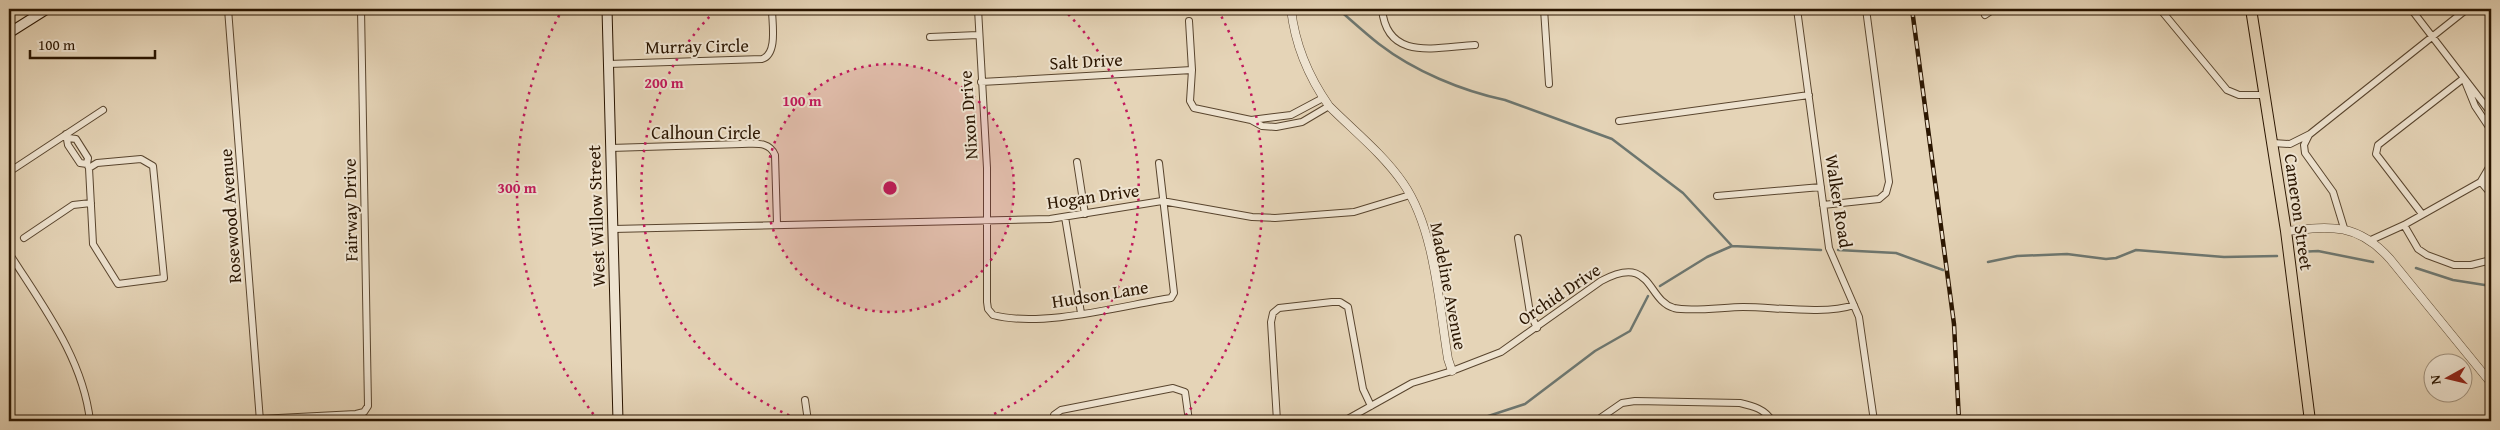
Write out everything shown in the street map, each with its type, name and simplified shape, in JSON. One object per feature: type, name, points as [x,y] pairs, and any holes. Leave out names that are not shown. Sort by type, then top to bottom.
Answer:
[{"type":"main road","points":[[9,33],[47,9]]},
{"type":"main road","name":"West Willow Street","points":[[607,9],[618,421]]},
{"type":"main road","name":"Cameron Street","points":[[2252,9],[2286,231],[2310,420]]},
{"type":"street","name":"Rosewood Avenue","points":[[228,9],[260,420]]},
{"type":"street","name":"Fairway Drive","points":[[260,420],[356,414],[366,410],[370,400],[361,9]]},
{"type":"street","name":"Murray Circle","points":[[608,64],[758,60],[766,58],[772,49],[772,9]]},
{"type":"street","name":"Nixon Drive","points":[[978,9],[988,220]]},
{"type":"street","name":"Madeline Avenue","points":[[1291,9],[1299,50],[1323,98],[1386,163],[1410,195],[1426,232],[1448,359],[1452,371]]},
{"type":"street","points":[[1382,9],[1387,29],[1392,36],[1407,47],[1475,45]]},
{"type":"street","points":[[1544,9],[1549,84]]},
{"type":"street","name":"Walker Road","points":[[1797,9],[1829,248],[1854,305],[1863,334],[1874,421]]},
{"type":"street","points":[[1823,205],[1875,200],[1886,193],[1890,182],[1866,9]]},
{"type":"street","points":[[1985,15],[1994,9]]},
{"type":"street","points":[[2160,9],[2227,90],[2239,95],[2265,95]]},
{"type":"street","points":[[2411,9],[2491,114],[2485,121]]},
{"type":"street","points":[[2273,143],[2290,144],[2310,134],[2467,9]]},
{"type":"street","points":[[1189,21],[1192,70],[1190,101],[1192,107],[1203,112],[1251,120],[1267,127],[1286,126],[1310,118],[1329,106]]},
{"type":"street","points":[[930,37],[978,35]]},
{"type":"street","name":"Salt Drive","points":[[981,82],[1192,70]]},
{"type":"street","points":[[2464,78],[2475,106],[2491,130]]},
{"type":"street","points":[[2422,214],[2376,154],[2376,150],[2378,145],[2464,78]]},
{"type":"street","points":[[1620,121],[1809,95]]},
{"type":"street","points":[[1251,120],[1291,115],[1323,98]]},
{"type":"street","points":[[9,172],[67,136],[103,110]]},
{"type":"street","points":[[2310,134],[2305,141],[2305,153],[2333,192],[2344,228]]},
{"type":"street","points":[[67,136],[68,145],[75,156],[80,163],[88,166],[97,163],[141,159],[153,166],[164,278],[118,284],[94,244],[88,166],[88,158],[76,139],[67,136]]},
{"type":"street","name":"Calhoun Circle","points":[[610,148],[742,144],[763,144],[769,146],[775,155],[777,224]]},
{"type":"street","points":[[75,156],[83,150]]},
{"type":"street","points":[[1077,162],[1084,214]]},
{"type":"street","name":"Hudson Lane","points":[[988,220],[987,302],[988,309],[993,315],[1010,318],[1055,317],[1171,298],[1174,293],[1159,163]]},
{"type":"street","points":[[2481,182],[2491,164]]},
{"type":"street","points":[[2371,240],[2404,225],[2491,176]]},
{"type":"street","points":[[2481,182],[2491,194]]},
{"type":"street","points":[[1717,196],[1820,187]]},
{"type":"street","name":"Hogan Drive","points":[[777,224],[1066,217],[1162,201],[1243,215],[1276,218],[1354,212],[1410,195]]},
{"type":"street","points":[[24,238],[73,205],[91,203]]},
{"type":"street","points":[[1066,217],[1081,313]]},
{"type":"street","points":[[613,229],[777,224]]},
{"type":"street","points":[[2404,225],[2418,249],[2428,255],[2454,265],[2471,265],[2491,260]]},
{"type":"street","points":[[2286,231],[2344,228],[2371,240],[2390,260],[2491,383]]},
{"type":"street","points":[[1518,238],[1530,312],[1537,328]]},
{"type":"street","points":[[9,253],[72,356],[84,391],[90,421]]},
{"type":"street","name":"Orchid Drive","points":[[1344,421],[1412,383],[1491,357],[1537,328],[1601,280],[1620,273],[1631,273],[1643,277],[1662,300],[1676,308],[1832,309],[1854,305]]},
{"type":"street","points":[[1278,421],[1271,322],[1273,313],[1279,308],[1332,302],[1340,302],[1348,307],[1363,389],[1371,406]]},
{"type":"street","points":[[1053,421],[1054,415],[1061,410],[1173,388],[1185,392],[1189,421]]},
{"type":"street","points":[[805,400],[808,421]]},
{"type":"street","points":[[1596,421],[1622,403],[1635,401],[1740,403],[1756,407],[1765,412],[1772,421]]},
{"type":"street","points":[[934,421],[955,419],[961,421]]},
{"type":"street","points":[[219,421],[260,420]]},
{"type":"street","points":[[2288,421],[2310,420]]},
{"type":"waterway","points":[[1338,9],[1393,54],[1439,79],[1505,100],[1612,139],[1683,193],[1732,246],[1821,250]]},
{"type":"waterway","points":[[1660,286],[1707,257],[1732,246]]},
{"type":"waterway","points":[[1838,250],[1896,253],[1943,270]]},
{"type":"waterway","points":[[1988,262],[2017,256],[2067,254],[2106,259],[2116,258],[2136,250],[2224,257],[2277,256]]},
{"type":"waterway","points":[[2298,252],[2318,251],[2373,262]]},
{"type":"waterway","points":[[2416,268],[2453,280],[2491,286]]},
{"type":"waterway","points":[[1473,421],[1525,404],[1595,351],[1630,331],[1648,296]]},
{"type":"railway","points":[[1912,9],[1954,324],[1959,421]]}]
